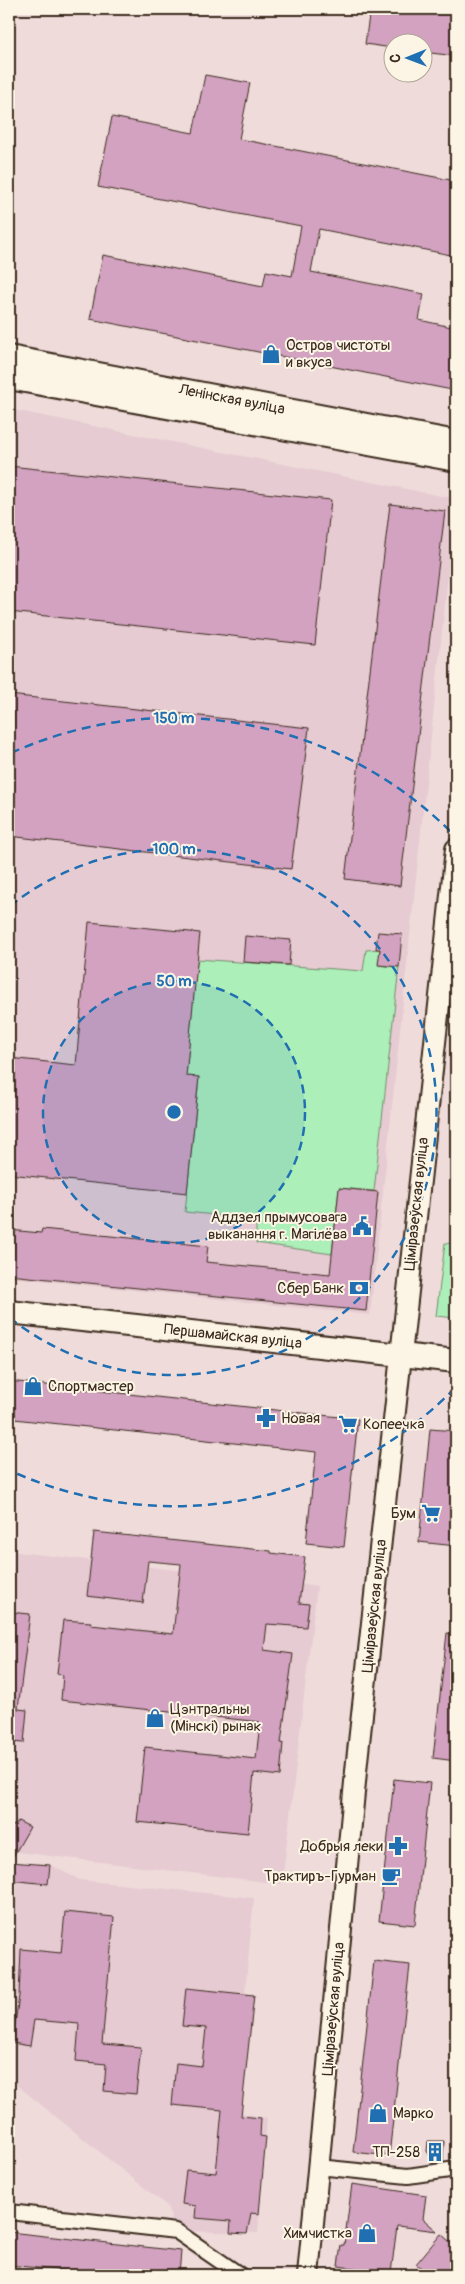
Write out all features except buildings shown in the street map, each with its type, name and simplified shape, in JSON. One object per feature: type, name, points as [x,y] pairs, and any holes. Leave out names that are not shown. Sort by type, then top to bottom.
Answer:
[{"type":"main road","name":"Ленінская вуліца","points":[[9,357],[456,442]]},
{"type":"main road","name":"Ленінская вуліца","points":[[9,378],[456,460]]},
{"type":"main road","name":"Ціміразеўская вуліца","points":[[308,2275],[354,1791],[456,848]]},
{"type":"main road","name":"Першамайская вуліца","points":[[9,1312],[456,1361]]},
{"type":"street","points":[[318,2167],[408,2176],[456,2169]]},
{"type":"street","points":[[9,2212],[176,2232],[240,2275]]},
{"type":"shaded area","points":[[9,409],[456,499],[370,1315],[9,1277]]},
{"type":"shaded area","name":"Цэнтральны (Мінскі) рынак","points":[[9,1551],[317,1586],[282,1884],[9,1851]]},
{"type":"shaded area","points":[[9,1862],[50,1865],[80,1880],[254,1898],[245,1993],[254,1995],[241,2113],[267,2118],[258,2233],[176,2231],[167,2206],[9,2079]]},
{"type":"green space","points":[[380,949],[379,965],[399,967],[374,1191],[339,1188],[332,1254],[256,1243],[256,1219],[185,1212],[199,1077],[186,1076],[197,959],[363,971],[366,950]]},
{"type":"green space","points":[[445,1243],[456,1244],[456,1318],[436,1316]]},
{"type":"place","name":"Остров чистоты и вкуса","points":[[271,354]]},
{"type":"place","name":"Аддзел прымусовага выканання г. Магілёва","points":[[362,1226]]},
{"type":"place","name":"Сбер Банк","points":[[359,1288]]},
{"type":"place","name":"Спортмастер","points":[[33,1386]]},
{"type":"place","name":"Новая","points":[[266,1418]]},
{"type":"place","name":"Копеечка","points":[[348,1424]]},
{"type":"place","name":"Бум","points":[[431,1513]]},
{"type":"place","name":"Цэнтральны (Мінскі) рынак","points":[[155,1718]]},
{"type":"place","name":"Добрыя леки","points":[[398,1846]]},
{"type":"place","name":"Трактиръ-Гурман","points":[[391,1876]]},
{"type":"place","name":"Марко","points":[[378,2113]]},
{"type":"place","name":"ТП-258","points":[[435,2152]]},
{"type":"place","name":"Химчистка","points":[[367,2233]]}]
